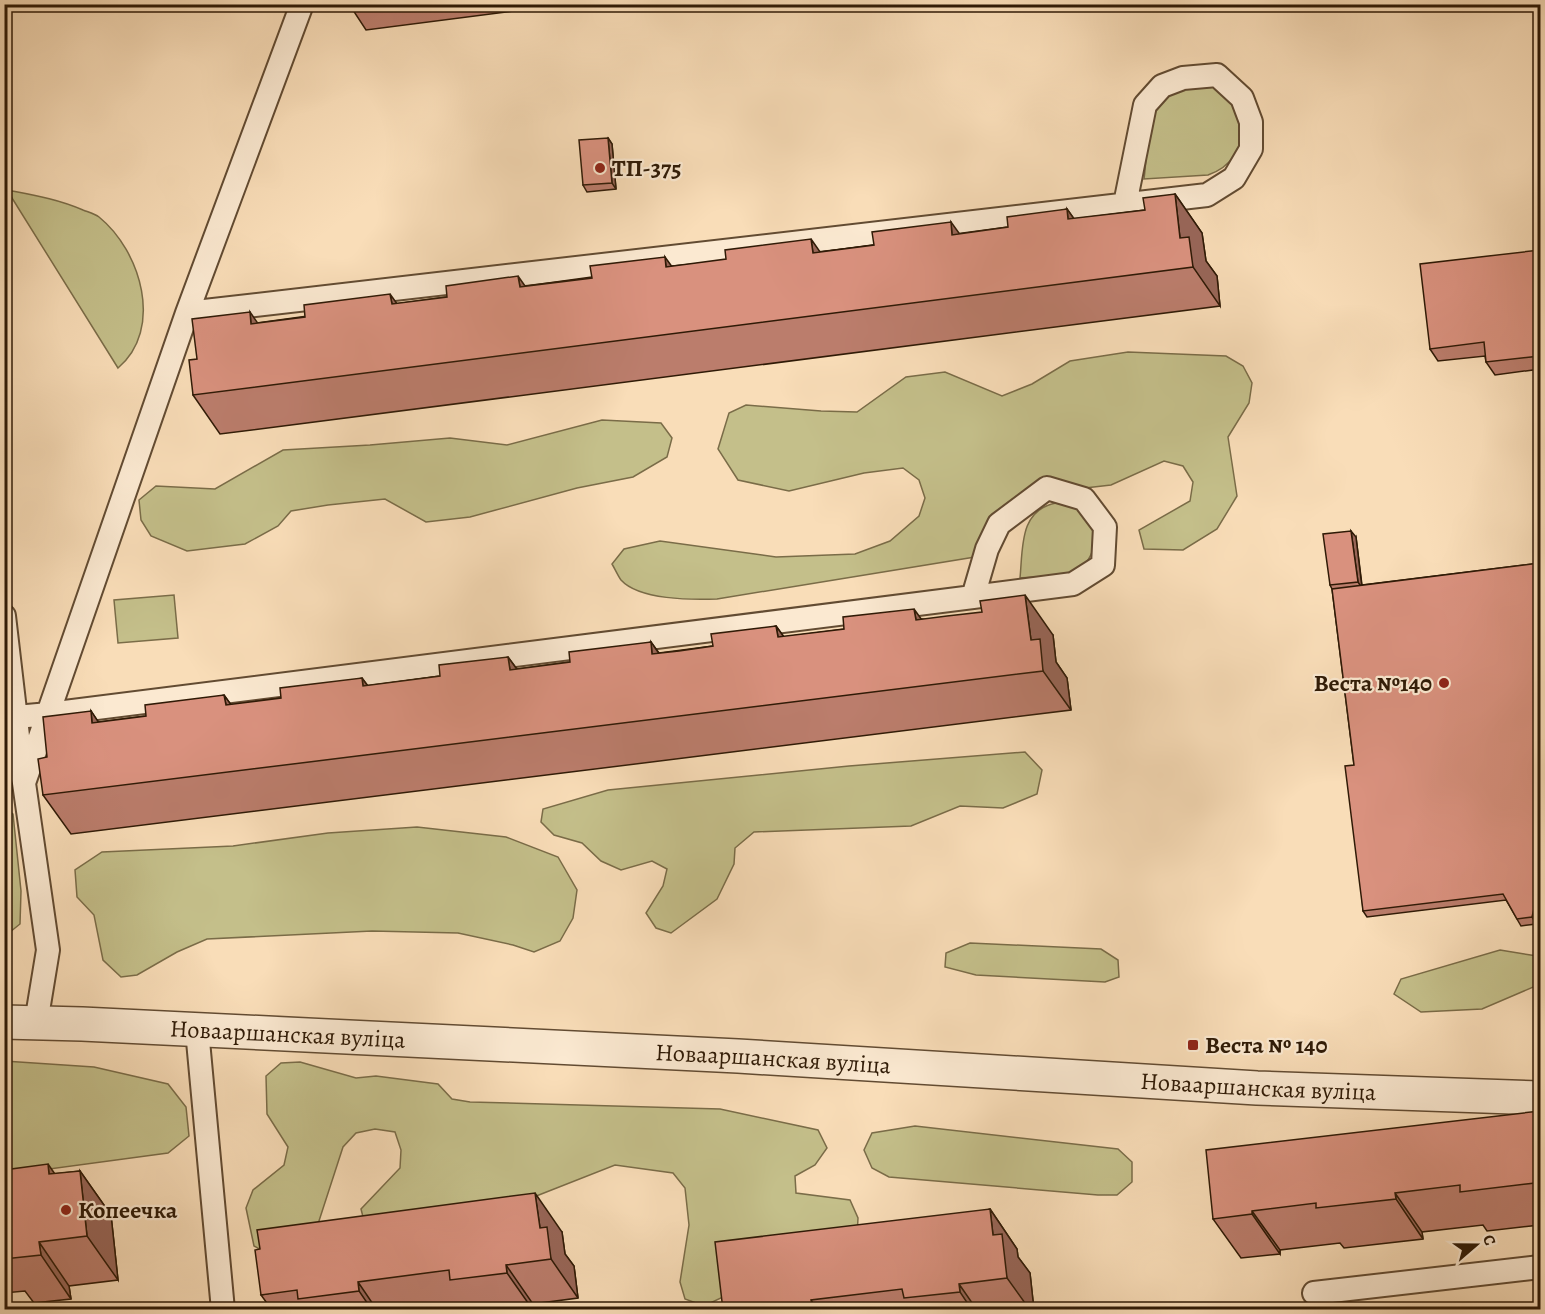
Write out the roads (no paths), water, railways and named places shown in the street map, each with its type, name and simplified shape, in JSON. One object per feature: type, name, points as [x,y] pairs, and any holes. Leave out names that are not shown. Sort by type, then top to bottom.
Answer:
[{"type":"street","name":"Новааршанская вуліца","points":[[20,1023],[738,1056],[1257,1088],[1540,1098]]},
{"type":"lane","points":[[24,783],[187,313],[302,4]]},
{"type":"lane","points":[[187,313],[1207,195],[1234,178],[1251,149],[1251,122],[1242,98],[1217,75],[1183,78],[1162,86],[1145,105],[1125,204]]},
{"type":"lane","points":[[16,717],[48,714],[973,597],[1073,584],[1103,565],[1105,527],[1084,499],[1047,489],[999,524],[987,549],[973,597]]},
{"type":"lane","points":[[4,616],[24,783],[48,950],[20,1023]]},
{"type":"lane","points":[[197,1030],[223,1310]]},
{"type":"lane","points":[[1314,1293],[1540,1267]]},
{"type":"place","name":"ТП-375","points":[[600,168]]},
{"type":"place","name":"Веста №140","points":[[1444,683]]},
{"type":"place","name":"Веста № 140","points":[[1193,1045]]},
{"type":"place","name":"Копеечка","points":[[66,1210]]}]
